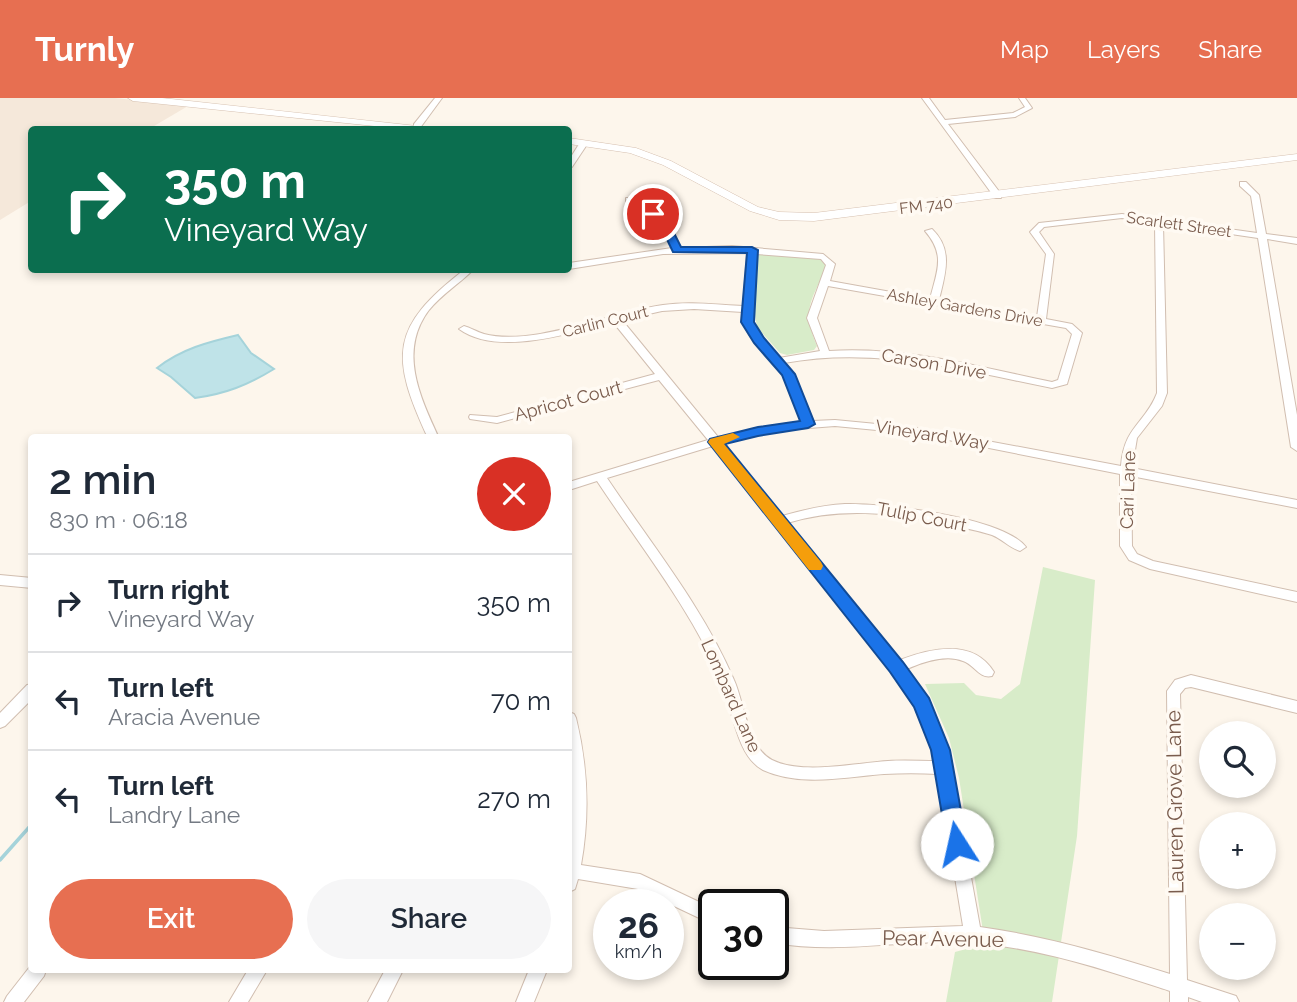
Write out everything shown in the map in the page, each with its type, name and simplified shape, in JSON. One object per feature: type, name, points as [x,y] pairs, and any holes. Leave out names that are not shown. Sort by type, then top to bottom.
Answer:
[{"type":"main road","points":[[133,98],[417,126]]},
{"type":"main road","name":"FM 740","points":[[572,141],[615,147],[654,157],[743,204],[779,216],[827,216],[1297,157]]},
{"type":"street","points":[[417,126],[439,98]]},
{"type":"street","points":[[925,98],[998,196]]},
{"type":"street","points":[[942,123],[1015,115],[1029,108],[1022,98]]},
{"type":"street","points":[[572,161],[584,143]]},
{"type":"street","points":[[1243,184],[1255,195],[1297,447]]},
{"type":"street","points":[[629,200],[663,223],[677,250]]},
{"type":"street","name":"Scarlett Street","points":[[1041,320],[1050,254],[1034,230],[1042,225],[1112,216],[1159,220],[1297,241]]},
{"type":"street","name":"Cari Lane","points":[[1159,220],[1162,393],[1156,408],[1131,439],[1127,472],[1126,546],[1133,557],[1150,565],[1297,597]]},
{"type":"street","points":[[929,231],[936,237],[944,252],[934,301]]},
{"type":"street","points":[[572,265],[632,254],[677,250],[752,250],[826,258],[831,264],[812,318],[825,352]]},
{"type":"street","points":[[752,250],[747,322],[792,381],[808,424]]},
{"type":"street","points":[[432,434],[409,380],[405,360],[408,342],[415,324],[429,303],[465,273]]},
{"type":"street","name":"Ashley Gardens Drive","points":[[825,283],[1065,324],[1076,330],[1070,357]]},
{"type":"street","name":"Carlin Court","points":[[464,329],[480,336],[534,337],[677,306],[747,309]]},
{"type":"street","points":[[615,318],[897,667],[930,719],[944,768],[973,934]]},
{"type":"street","name":"Carson Drive","points":[[778,361],[825,352],[884,354],[1056,386],[1063,382],[1070,357]]},
{"type":"street","name":"Apricot Court","points":[[474,417],[497,420],[661,376]]},
{"type":"street","name":"Vineyard Way","points":[[572,485],[758,431],[808,424],[860,424],[918,430],[1297,504]]},
{"type":"street","name":"Lombard Lane","points":[[600,477],[708,642],[730,687],[751,749],[762,762],[799,772],[892,767],[944,768]]},
{"type":"street","name":"Tulip Court","points":[[779,521],[831,508],[884,508],[996,532],[1020,547]]},
{"type":"street","points":[[0,580],[28,583]]},
{"type":"street","points":[[897,667],[928,655],[950,653],[975,659],[988,673]]},
{"type":"street","name":"Lauren Grove Lane","points":[[1179,994],[1172,694],[1179,684],[1191,681],[1297,707]]},
{"type":"street","points":[[0,722],[28,694]]},
{"type":"street","points":[[572,730],[575,741],[578,837],[572,868]]},
{"type":"street","points":[[572,878],[640,882],[698,909]]},
{"type":"street","name":"Pear Avenue","points":[[789,937],[819,940],[973,934],[1030,942],[1179,994],[1230,1002]]},
{"type":"street","points":[[13,1002],[36,973]]},
{"type":"street","points":[[238,1002],[256,973]]},
{"type":"street","points":[[377,1002],[392,973]]},
{"type":"street","points":[[525,1002],[537,973]]},
{"type":"shaded area","points":[[0,98],[115,98],[188,106],[154,126],[28,126],[28,203],[0,220]]},
{"type":"green space","points":[[757,254],[821,258],[827,265],[810,305],[810,322],[817,346],[814,350],[787,355],[780,353],[757,327]]},
{"type":"green space","points":[[1043,567],[1095,580],[1077,836],[1052,1002],[946,1002],[955,952],[985,944],[959,778],[949,738],[925,684],[964,683],[976,695],[1001,699],[1020,684]]},
{"type":"water","points":[[238,335],[251,353],[274,369],[236,388],[195,398],[157,368],[185,351]]},
{"type":"waterway","points":[[0,860],[28,828]]},
{"type":"slow traffic","points":[[733,437],[715,442],[815,566]]},
{"type":"route","points":[[653,214],[666,227],[677,250],[752,250],[747,322],[758,340],[789,374],[808,424],[758,431],[715,442],[906,678],[922,704],[941,750],[957,844]]}]
